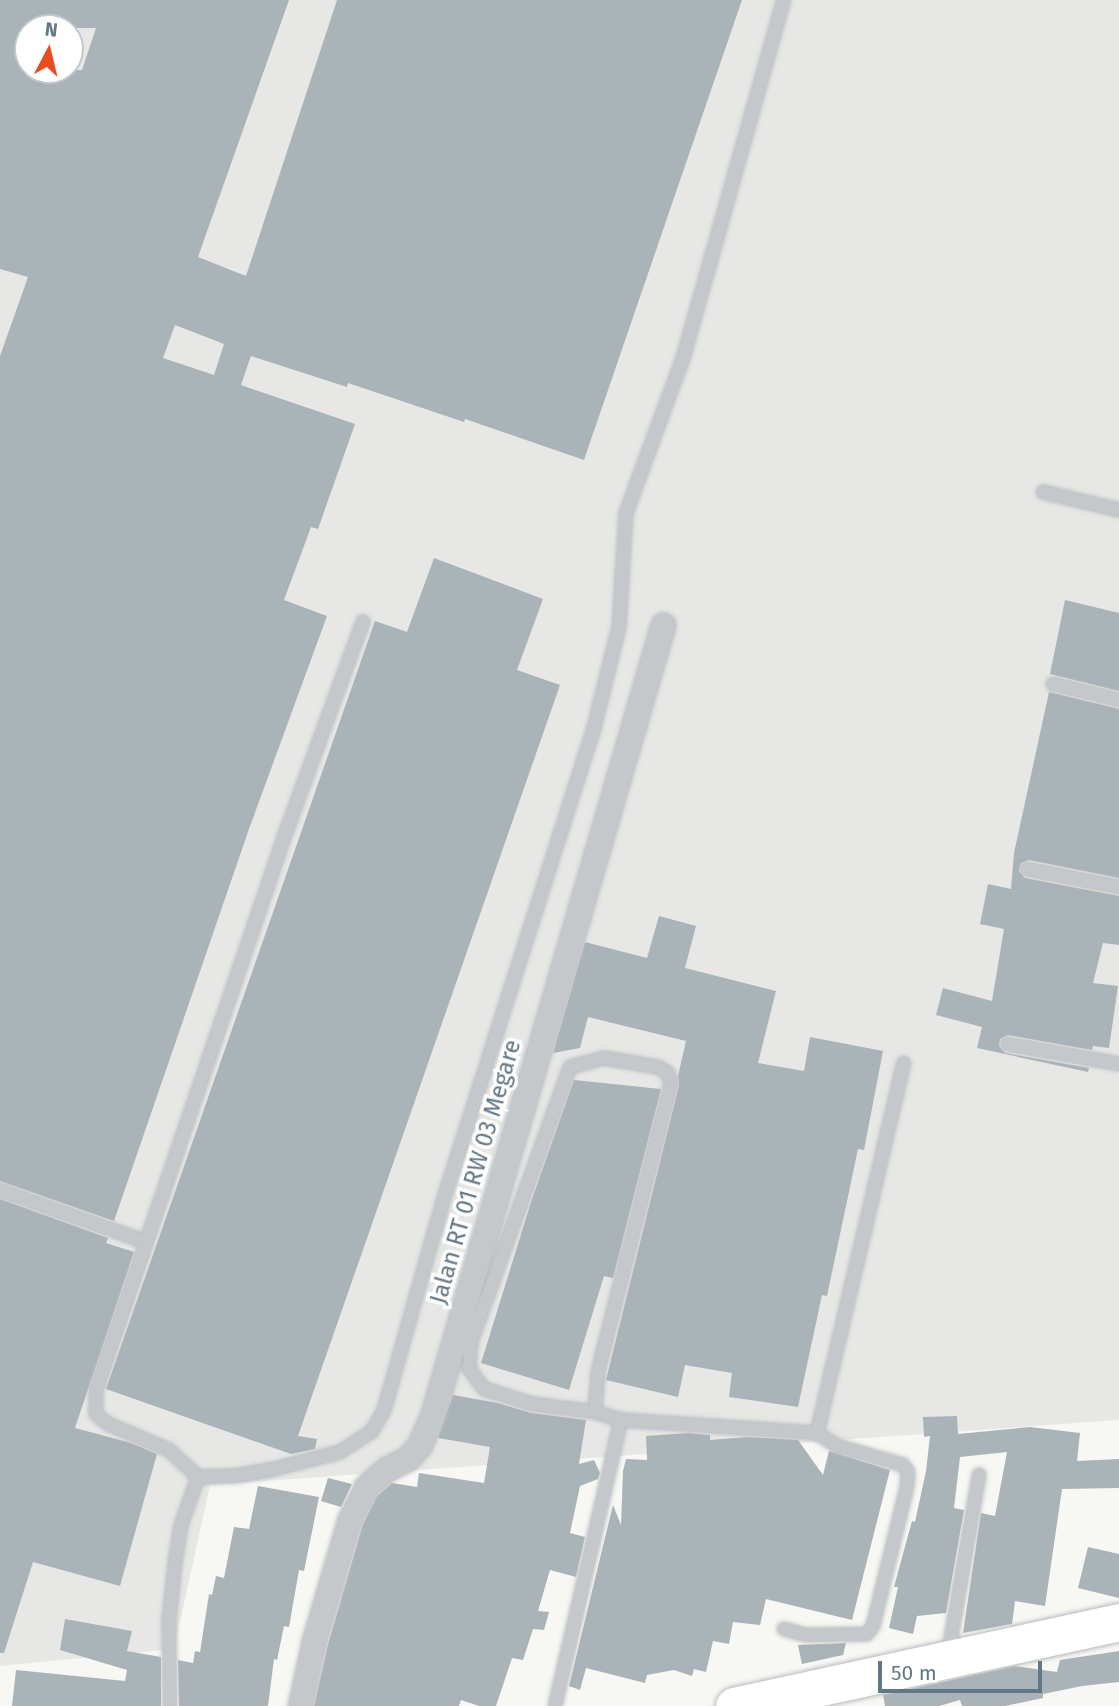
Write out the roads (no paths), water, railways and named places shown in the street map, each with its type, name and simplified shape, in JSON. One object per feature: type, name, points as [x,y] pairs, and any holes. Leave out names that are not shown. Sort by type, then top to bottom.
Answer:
[{"type":"main road","points":[[734,1706],[1119,1622]]},
{"type":"street","name":"Jalan RT 01 RW 03 Megare","points":[[299,1706],[313,1641],[350,1519],[366,1487],[387,1469],[407,1458],[419,1446],[433,1414],[663,625]]},
{"type":"lane","points":[[198,1477],[246,1474],[340,1452],[372,1432],[384,1410],[444,1198],[594,728],[619,627],[626,513],[684,355],[785,0]]},
{"type":"lane","points":[[1043,492],[1119,510]]},
{"type":"lane","points":[[198,1477],[180,1457],[159,1445],[108,1424],[96,1414],[93,1405],[286,832],[363,622]]},
{"type":"lane","points":[[1053,684],[1119,700]]},
{"type":"lane","points":[[1027,869],[1119,887]]},
{"type":"lane","points":[[1007,1044],[1119,1064]]},
{"type":"lane","points":[[595,1412],[598,1372],[671,1083],[668,1073],[659,1067],[604,1058],[570,1067],[558,1093],[471,1342],[469,1368],[484,1389],[532,1404],[595,1412],[621,1420],[817,1433],[837,1446],[898,1463],[906,1468],[908,1478],[873,1626],[867,1634],[806,1635],[784,1629]]},
{"type":"lane","points":[[817,1433],[904,1063]]},
{"type":"lane","points":[[0,1190],[146,1242]]},
{"type":"lane","points":[[555,1706],[621,1420]]},
{"type":"lane","points":[[948,1658],[979,1475]]},
{"type":"lane","points":[[170,1706],[169,1620],[175,1563],[181,1525],[198,1477]]}]
